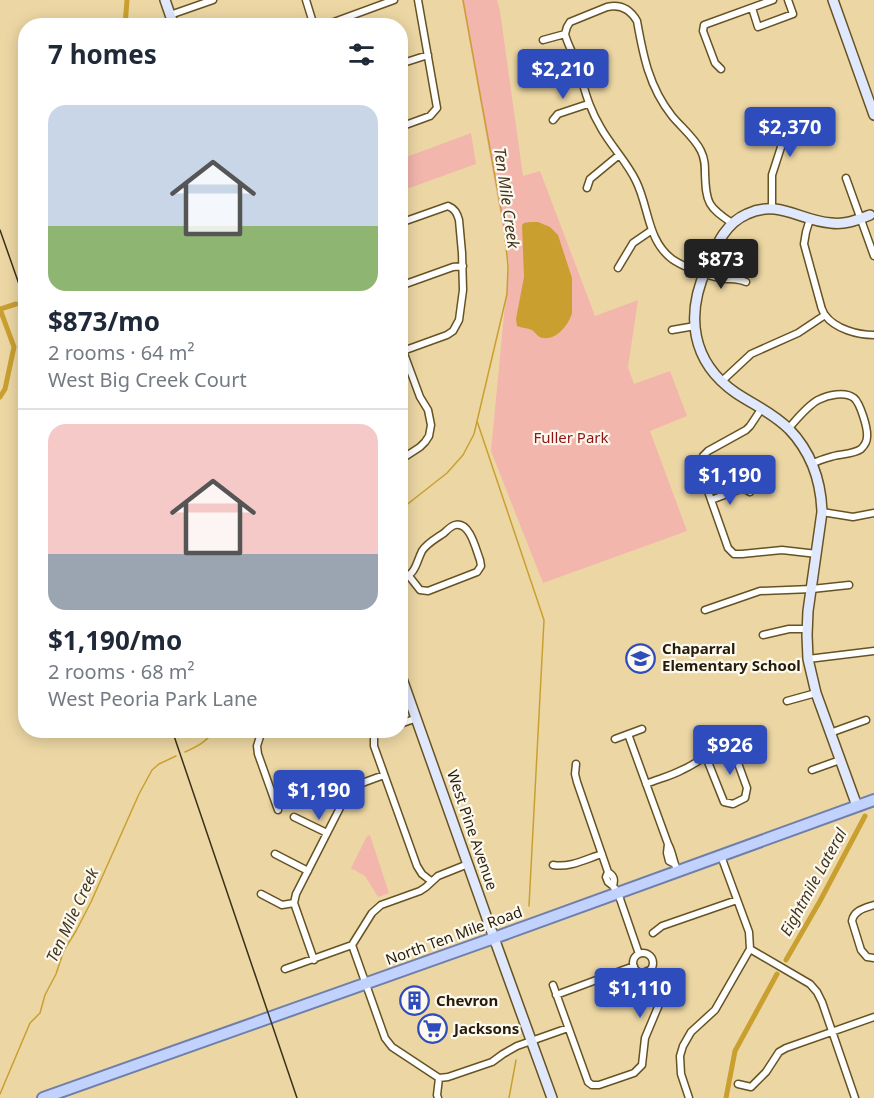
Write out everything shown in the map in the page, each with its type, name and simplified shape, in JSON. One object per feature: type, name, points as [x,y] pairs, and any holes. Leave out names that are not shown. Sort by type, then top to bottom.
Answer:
[{"type":"main road","name":"North Ten Mile Road","points":[[43,1098],[494,938],[676,867],[721,856],[874,800]]},
{"type":"street","points":[[165,0],[171,18]]},
{"type":"street","points":[[170,15],[212,0]]},
{"type":"street","points":[[306,0],[312,18]]},
{"type":"street","points":[[345,18],[394,0]]},
{"type":"street","points":[[408,124],[430,116],[435,112],[437,105],[418,0]]},
{"type":"street","points":[[720,69],[715,63],[703,31],[704,25],[773,0]]},
{"type":"street","points":[[752,8],[758,27],[793,14],[788,0]]},
{"type":"street","points":[[833,0],[874,115]]},
{"type":"street","points":[[732,224],[716,213],[709,203],[706,194],[703,154],[672,116],[656,91],[646,68],[637,21],[630,11],[619,6],[607,7],[570,22],[565,34],[588,104],[639,187],[652,230],[660,245],[672,258],[683,265],[720,278],[746,282]]},
{"type":"street","points":[[543,40],[565,34]]},
{"type":"street","points":[[408,61],[428,55]]},
{"type":"street","points":[[553,120],[558,114],[588,104]]},
{"type":"street","points":[[772,208],[772,175],[783,141],[782,129],[775,121]]},
{"type":"street","points":[[587,188],[590,179],[620,155]]},
{"type":"street","points":[[846,178],[874,256]]},
{"type":"street","points":[[408,220],[448,206],[454,209],[459,220],[463,266],[459,320],[453,331],[408,349]]},
{"type":"street","points":[[857,806],[816,693],[808,659],[807,629],[822,512],[820,487],[812,464],[800,443],[788,429],[762,408],[734,392],[711,370],[699,346],[694,308],[696,296],[720,238],[732,224],[747,213],[772,208],[825,223],[837,224],[861,219],[873,213]]},
{"type":"street","points":[[810,219],[804,244],[825,315],[848,330],[874,335]]},
{"type":"street","points":[[618,268],[633,243],[652,230]]},
{"type":"street","points":[[408,283],[453,267],[463,266]]},
{"type":"street","points":[[722,381],[751,354],[798,333],[825,315]]},
{"type":"street","points":[[672,330],[695,326]]},
{"type":"street","points":[[408,366],[431,418],[429,436],[420,447],[408,455]]},
{"type":"street","points":[[788,429],[815,401],[826,397],[846,394],[852,396],[860,405],[867,436],[862,447],[857,451],[812,464]]},
{"type":"street","points":[[762,408],[746,430],[703,456],[703,474],[728,548],[735,554],[742,555],[782,550],[817,554]]},
{"type":"street","points":[[711,500],[743,488],[750,492]]},
{"type":"street","points":[[822,512],[853,517],[874,513]]},
{"type":"street","points":[[461,525],[467,528],[480,560],[479,569],[474,574],[428,591],[420,590],[409,576],[427,545],[452,526],[461,525]]},
{"type":"street","points":[[705,610],[760,591],[849,585]]},
{"type":"street","points":[[764,634],[807,629]]},
{"type":"street","points":[[808,659],[874,651]]},
{"type":"street","points":[[787,701],[816,693]]},
{"type":"street","name":"West Pine Avenue","points":[[408,694],[552,1098]]},
{"type":"street","points":[[408,721],[417,718]]},
{"type":"street","points":[[830,733],[866,720]]},
{"type":"street","points":[[615,739],[642,729]]},
{"type":"street","points":[[628,734],[676,867]]},
{"type":"street","points":[[260,738],[258,754],[278,810]]},
{"type":"street","points":[[374,738],[374,746],[417,866],[422,874],[431,881]]},
{"type":"street","points":[[646,784],[680,772],[706,757],[723,749],[730,749],[735,755],[747,788],[747,796],[742,801],[733,804],[721,798],[706,757]]},
{"type":"street","points":[[812,770],[840,759]]},
{"type":"street","points":[[576,764],[574,774],[608,872],[615,880],[616,889],[639,954]]},
{"type":"street","points":[[314,960],[294,903],[296,894],[346,796],[354,786],[384,775]]},
{"type":"street","points":[[314,779],[346,796]]},
{"type":"street","points":[[294,818],[327,833]]},
{"type":"street","points":[[275,854],[308,871]]},
{"type":"street","points":[[552,865],[562,867],[602,854]]},
{"type":"street","points":[[689,1098],[681,1074],[680,1056],[683,1046],[691,1032],[715,1010],[750,949],[749,932],[721,856]]},
{"type":"street","points":[[285,969],[352,945],[381,905],[420,891],[438,876],[468,864]]},
{"type":"street","points":[[261,894],[282,905],[294,903]]},
{"type":"street","points":[[653,933],[662,926],[737,900]]},
{"type":"street","points":[[870,957],[861,950],[853,925],[853,917],[858,911],[874,905]]},
{"type":"street","points":[[352,945],[388,1043],[439,1078],[492,1062],[503,1054],[532,1041],[568,1028]]},
{"type":"street","points":[[750,949],[810,984],[818,992],[855,1098]]},
{"type":"street","points":[[639,954],[649,955],[652,960],[652,967],[647,972],[641,972],[634,966],[635,958],[639,954]]},
{"type":"street","points":[[556,995],[634,966]]},
{"type":"street","points":[[553,986],[588,1082],[592,1085],[599,1085],[634,1073],[642,1065],[645,1038],[659,1000],[647,972]]},
{"type":"street","points":[[738,1084],[751,1087],[766,1072],[779,1052],[786,1047],[874,1017]]},
{"type":"street","points":[[438,1098],[436,1095],[439,1078]]},
{"type":"green space","name":"Fuller Park","points":[[462,0],[497,0],[523,176],[540,171],[595,316],[638,300],[628,367],[634,384],[670,371],[687,416],[650,431],[687,531],[543,583],[491,451],[509,263]]},
{"type":"green space","points":[[471,133],[476,164],[408,188],[408,156]]},
{"type":"green space","points":[[370,835],[389,893],[378,897],[365,876],[351,868],[367,836]]},
{"type":"shaded area","points":[[538,222],[550,227],[558,235],[572,278],[572,313],[562,330],[549,338],[540,337],[532,330],[517,326],[516,319],[524,277],[522,225]]},
{"type":"waterway","points":[[126,18],[127,0]]},
{"type":"waterway","name":"Ten Mile Creek","points":[[408,504],[447,473],[463,455],[474,434],[507,294],[508,266],[504,226],[463,0]]},
{"type":"waterway","points":[[0,397],[5,389],[14,347],[0,309],[16,304]]},
{"type":"waterway","points":[[477,421],[544,620],[529,906]]},
{"type":"waterway","name":"Ten Mile Creek","points":[[185,752],[208,738]]},
{"type":"waterway","name":"Ten Mile Creek","points":[[0,1094],[30,1023],[40,1013],[64,950],[91,902],[139,794],[152,770],[176,756]]},
{"type":"waterway","name":"Eightmile Lateral","points":[[786,960],[865,816]]},
{"type":"waterway","name":"Eightmile Lateral","points":[[726,1098],[735,1051],[777,974]]},
{"type":"waterway","points":[[509,1098],[516,1060]]},
{"type":"railway","points":[[0,230],[18,281]]},
{"type":"railway","points":[[175,738],[297,1098]]},
{"type":"place","name":"Chaparral Elementary School","points":[[641,658]]},
{"type":"place","name":"Chevron","points":[[415,1001]]},
{"type":"place","name":"Jacksons","points":[[433,1029]]}]
